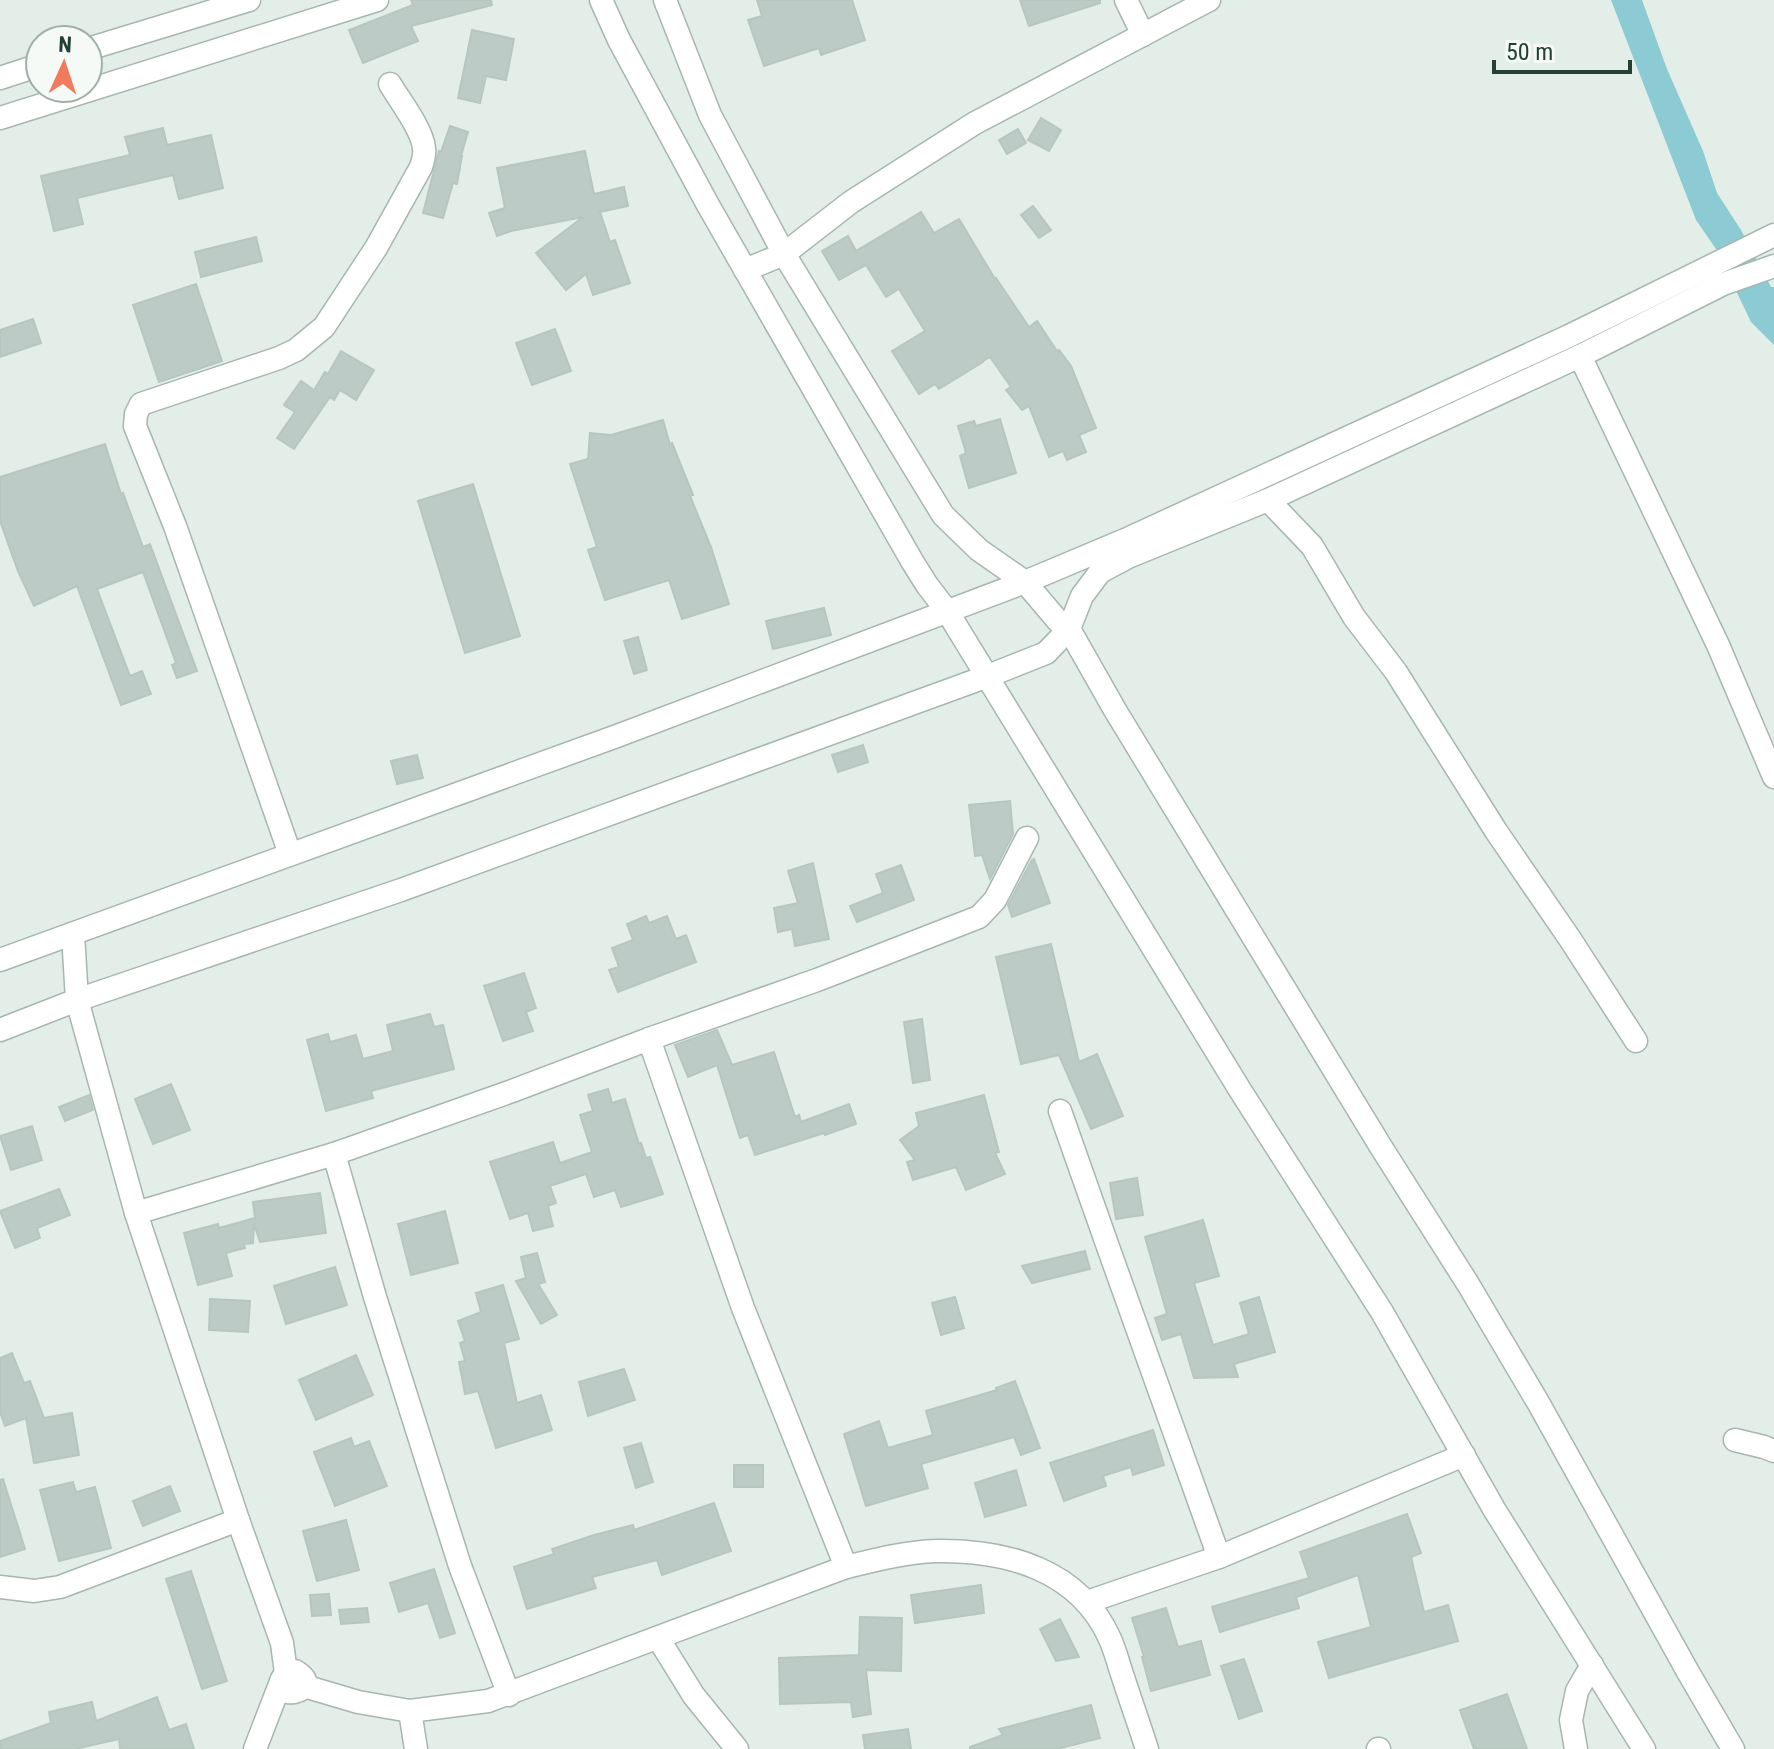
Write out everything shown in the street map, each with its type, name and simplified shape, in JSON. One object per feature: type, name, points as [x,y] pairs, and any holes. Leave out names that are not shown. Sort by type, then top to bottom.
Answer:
[{"type":"street","points":[[104,44],[249,0]]},
{"type":"street","points":[[0,118],[377,0]]},
{"type":"street","points":[[601,0],[619,40],[745,270],[912,561],[988,676],[1240,1090],[1382,1312],[1494,1509],[1644,1749]]},
{"type":"street","points":[[665,0],[710,115],[784,254],[943,515],[979,550],[1025,582],[1058,621],[1069,629],[1381,1147],[1468,1284],[1733,1749]]},
{"type":"street","points":[[1126,0],[1143,35]]},
{"type":"street","points":[[745,270],[784,254],[851,202],[975,123],[1209,0]]},
{"type":"street","points":[[0,78],[24,70]]},
{"type":"street","points":[[290,854],[175,526],[135,426],[136,414],[141,404],[288,354],[324,327],[376,248],[424,158],[420,135],[390,84]]},
{"type":"street","points":[[0,960],[617,736],[1025,582],[1125,540],[1555,342],[1774,235]]},
{"type":"street","points":[[0,1030],[77,1000],[401,890],[1046,653],[1069,629],[1082,596],[1100,572],[1128,557],[1268,500],[1580,356],[1723,284],[1769,268]]},
{"type":"street","points":[[1580,356],[1718,645],[1774,777]]},
{"type":"street","points":[[1268,500],[1312,546],[1354,617],[1396,672],[1496,831],[1636,1041]]},
{"type":"street","points":[[136,1213],[334,1154],[817,980],[979,917],[995,900],[1027,838]]},
{"type":"street","points":[[73,934],[77,1000],[136,1213],[282,1643],[292,1681],[264,1726],[255,1749]]},
{"type":"street","points":[[649,1039],[743,1308],[846,1567]]},
{"type":"street","points":[[1060,1111],[1219,1557]]},
{"type":"street","points":[[334,1154],[375,1297],[460,1566],[509,1695]]},
{"type":"street","points":[[1735,1440],[1774,1451]]},
{"type":"street","points":[[1087,1602],[1219,1557],[1464,1455]]},
{"type":"street","points":[[0,1587],[34,1591],[60,1587],[238,1520]]},
{"type":"street","points":[[292,1681],[358,1702],[410,1711],[488,1701],[846,1567],[934,1551],[986,1553],[1029,1564],[1055,1576],[1087,1602],[1110,1638],[1147,1749]]},
{"type":"street","points":[[658,1638],[694,1696],[737,1749]]},
{"type":"street","points":[[1576,1749],[1571,1720],[1577,1691],[1592,1665]]},
{"type":"street","points":[[410,1711],[416,1749]]},
{"type":"water","points":[[1611,0],[1642,0],[1717,193],[1771,287],[1774,287],[1774,345],[1751,322],[1716,249],[1696,220]]},
{"type":"building","points":[[411,0],[491,0],[492,5],[411,26],[418,41],[363,63],[349,30],[413,5]]},
{"type":"building","points":[[757,0],[852,0],[865,40],[821,55],[819,48],[764,66],[748,20],[762,16]]},
{"type":"building","points":[[1020,0],[1100,0],[1100,3],[1029,26]]},
{"type":"building","points":[[472,30],[514,39],[506,80],[486,76],[480,103],[458,98]]},
{"type":"building","points":[[1041,118],[1061,130],[1049,151],[1028,140]]},
{"type":"building","points":[[450,126],[468,132],[457,184],[453,183],[443,218],[423,213],[439,151]]},
{"type":"building","points":[[163,128],[167,145],[211,135],[223,188],[179,199],[173,175],[77,198],[83,224],[54,231],[41,176],[130,155],[125,137]]},
{"type":"building","points":[[1018,129],[1026,143],[1007,154],[999,140]]},
{"type":"building","points":[[585,151],[594,194],[624,187],[628,206],[600,212],[610,242],[615,240],[630,283],[593,295],[586,274],[566,290],[536,253],[583,217],[497,236],[489,213],[505,208],[497,168]]},
{"type":"building","points":[[1033,206],[1051,230],[1039,238],[1021,215]]},
{"type":"building","points":[[921,212],[934,233],[959,219],[995,279],[1029,327],[1037,321],[1071,366],[1096,428],[1079,435],[1086,452],[1067,460],[1063,451],[1049,457],[1029,406],[1022,410],[1006,390],[1011,387],[990,357],[939,389],[935,384],[919,394],[892,351],[925,331],[899,289],[886,297],[866,265],[839,280],[822,251],[848,236],[856,251]]},
{"type":"building","points":[[256,237],[262,261],[201,277],[195,252]]},
{"type":"building","points":[[196,284],[222,361],[159,382],[133,305]]},
{"type":"building","points":[[33,319],[41,343],[0,357],[0,330]]},
{"type":"building","points":[[555,329],[571,371],[532,385],[516,343]]},
{"type":"building","points":[[341,351],[374,370],[356,400],[340,390],[334,400],[330,397],[294,449],[277,438],[295,412],[284,405],[301,381],[314,390],[325,372],[328,374]]},
{"type":"building","points":[[1000,419],[1016,473],[969,488],[960,456],[966,453],[958,426],[974,421],[976,426]]},
{"type":"building","points":[[663,420],[670,445],[672,443],[693,495],[690,496],[711,547],[729,604],[682,619],[669,580],[605,600],[588,550],[597,547],[570,464],[588,459],[590,433],[611,435]]},
{"type":"building","points":[[105,444],[143,547],[150,544],[197,671],[177,678],[172,665],[176,663],[143,572],[97,589],[130,676],[142,671],[151,694],[121,705],[77,586],[34,606],[0,521],[0,477]]},
{"type":"building","points":[[473,484],[520,636],[465,653],[418,501]]},
{"type":"building","points":[[824,608],[831,635],[773,649],[766,621]]},
{"type":"building","points":[[638,637],[647,670],[634,674],[624,641]]},
{"type":"building","points":[[863,745],[868,762],[838,772],[832,755]]},
{"type":"building","points":[[417,755],[423,778],[397,784],[391,761]]},
{"type":"building","points":[[1010,801],[1013,834],[990,879],[982,855],[975,856],[969,805]]},
{"type":"building","points":[[1034,859],[1050,903],[1012,917],[1008,905]]},
{"type":"building","points":[[813,863],[829,939],[795,946],[792,929],[778,932],[774,908],[798,903],[788,871]]},
{"type":"building","points":[[901,865],[914,900],[857,922],[850,906],[883,893],[876,874]]},
{"type":"building","points":[[646,916],[649,923],[667,916],[676,939],[686,935],[696,962],[618,992],[609,970],[619,967],[612,948],[633,940],[627,924]]},
{"type":"building","points":[[1051,944],[1079,1062],[1097,1054],[1123,1116],[1091,1129],[1059,1055],[1021,1064],[996,957]]},
{"type":"building","points":[[524,973],[536,1008],[526,1012],[533,1031],[503,1041],[484,986]]},
{"type":"building","points":[[430,1014],[434,1027],[443,1025],[454,1069],[371,1091],[373,1098],[326,1111],[307,1040],[328,1034],[330,1042],[356,1035],[363,1059],[393,1051],[387,1025]]},
{"type":"building","points":[[922,1019],[930,1080],[913,1083],[904,1022]]},
{"type":"building","points":[[717,1030],[732,1065],[774,1052],[795,1117],[799,1115],[801,1122],[849,1104],[856,1124],[755,1155],[748,1135],[740,1138],[717,1065],[688,1077],[675,1045]]},
{"type":"building","points":[[171,1084],[190,1130],[153,1144],[135,1099]]},
{"type":"building","points":[[608,1089],[612,1103],[625,1099],[639,1144],[646,1158],[650,1157],[663,1194],[621,1207],[615,1190],[594,1197],[586,1174],[550,1186],[556,1203],[548,1206],[553,1226],[533,1231],[528,1213],[510,1219],[490,1162],[553,1142],[560,1163],[592,1152],[580,1115],[593,1111],[588,1095]]},
{"type":"building","points":[[89,1095],[93,1110],[65,1121],[59,1107]]},
{"type":"building","points":[[984,1095],[999,1152],[995,1153],[1005,1174],[966,1190],[956,1167],[913,1180],[907,1162],[915,1160],[900,1140],[919,1126],[916,1113]]},
{"type":"building","points":[[32,1126],[42,1160],[11,1170],[0,1136]]},
{"type":"building","points":[[1137,1178],[1143,1215],[1116,1219],[1110,1183]]},
{"type":"building","points":[[59,1189],[70,1215],[37,1228],[40,1238],[15,1248],[0,1211]]},
{"type":"building","points":[[320,1193],[326,1233],[260,1242],[254,1224],[253,1243],[226,1253],[232,1276],[198,1285],[184,1233],[255,1218],[253,1202]]},
{"type":"building","points":[[445,1211],[458,1263],[411,1275],[398,1224]]},
{"type":"building","points":[[1203,1220],[1219,1276],[1194,1283],[1213,1345],[1249,1334],[1240,1303],[1259,1297],[1275,1352],[1234,1364],[1238,1377],[1194,1378],[1181,1334],[1162,1340],[1155,1318],[1167,1314],[1145,1237]]},
{"type":"building","points":[[1085,1251],[1090,1269],[1032,1283],[1022,1266]]},
{"type":"building","points":[[537,1253],[545,1282],[538,1284],[557,1315],[541,1324],[516,1281],[526,1278],[521,1257]]},
{"type":"building","points":[[335,1267],[347,1305],[286,1324],[274,1286]]},
{"type":"building","points":[[503,1285],[519,1339],[504,1343],[517,1403],[541,1395],[552,1430],[496,1448],[478,1391],[465,1394],[459,1362],[465,1361],[460,1343],[465,1341],[458,1321],[481,1312],[476,1293]]},
{"type":"building","points":[[955,1297],[964,1328],[941,1335],[932,1303]]},
{"type":"building","points":[[210,1299],[250,1301],[248,1332],[209,1330]]},
{"type":"building","points":[[12,1353],[24,1383],[30,1381],[44,1418],[72,1413],[79,1455],[34,1463],[26,1418],[5,1426],[0,1412],[0,1358]]},
{"type":"building","points":[[356,1355],[373,1395],[316,1420],[299,1380]]},
{"type":"building","points":[[624,1369],[635,1400],[588,1416],[579,1382]]},
{"type":"building","points":[[1015,1381],[1040,1448],[1021,1455],[1014,1437],[921,1464],[928,1488],[866,1506],[844,1434],[879,1421],[888,1448],[933,1435],[926,1411],[997,1390]]},
{"type":"building","points":[[1153,1430],[1164,1465],[1133,1475],[1131,1467],[1103,1476],[1106,1486],[1064,1501],[1050,1463]]},
{"type":"building","points":[[351,1438],[354,1447],[369,1441],[387,1486],[335,1506],[314,1452]]},
{"type":"building","points":[[641,1443],[653,1482],[636,1488],[624,1448]]},
{"type":"building","points":[[734,1465],[763,1465],[763,1487],[734,1487]]},
{"type":"building","points":[[1016,1470],[1026,1505],[985,1517],[975,1483]]},
{"type":"building","points":[[3,1479],[25,1549],[0,1557],[0,1480]]},
{"type":"building","points":[[73,1482],[76,1492],[95,1487],[111,1548],[59,1561],[40,1490]]},
{"type":"building","points":[[170,1486],[180,1511],[143,1526],[133,1501]]},
{"type":"building","points":[[714,1503],[731,1551],[662,1575],[657,1560],[592,1577],[596,1588],[527,1609],[514,1567],[554,1554],[552,1549],[594,1535],[633,1525],[634,1530]]},
{"type":"building","points":[[1407,1514],[1421,1553],[1411,1557],[1424,1612],[1448,1605],[1458,1641],[1329,1678],[1318,1642],[1371,1627],[1358,1575],[1296,1597],[1299,1608],[1220,1632],[1212,1607],[1309,1578],[1300,1552]]},
{"type":"building","points":[[346,1520],[359,1570],[317,1581],[303,1531]]},
{"type":"building","points":[[434,1569],[455,1633],[440,1638],[428,1603],[399,1612],[390,1583]]},
{"type":"building","points":[[191,1571],[227,1681],[202,1689],[166,1579]]},
{"type":"building","points":[[981,1585],[984,1613],[915,1623],[911,1595]]},
{"type":"building","points":[[329,1594],[331,1615],[312,1616],[310,1595]]},
{"type":"building","points":[[367,1608],[369,1622],[341,1624],[339,1610]]},
{"type":"building","points":[[1166,1608],[1178,1647],[1201,1641],[1210,1675],[1151,1691],[1132,1618]]},
{"type":"building","points":[[860,1617],[902,1618],[901,1671],[866,1670],[871,1714],[853,1717],[851,1702],[780,1704],[779,1658],[859,1655]]},
{"type":"building","points":[[1060,1619],[1079,1657],[1056,1661],[1040,1629]]},
{"type":"building","points":[[1244,1659],[1262,1711],[1239,1719],[1221,1666]]},
{"type":"building","points":[[1507,1694],[1527,1749],[1474,1749],[1460,1710]]},
{"type":"building","points":[[157,1697],[169,1730],[186,1724],[194,1749],[120,1749],[119,1739],[75,1749],[0,1749],[0,1741],[51,1723],[49,1712],[92,1702],[96,1721]]},
{"type":"building","points":[[1091,1705],[1100,1738],[1057,1749],[970,1749],[1003,1735],[999,1729]]},
{"type":"building","points":[[908,1729],[911,1749],[865,1749],[863,1735]]}]
